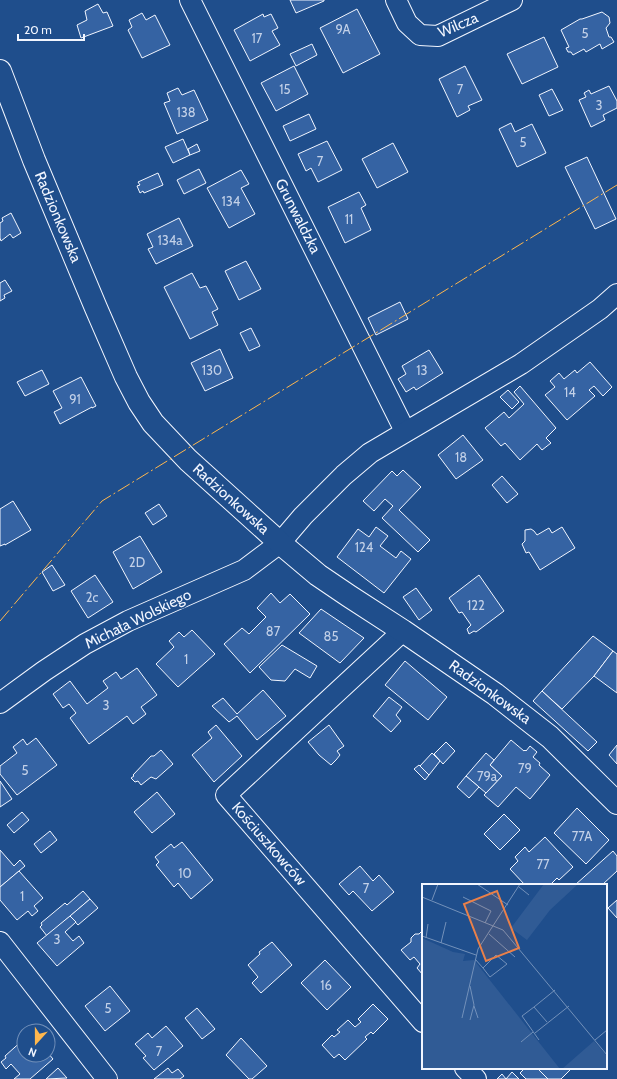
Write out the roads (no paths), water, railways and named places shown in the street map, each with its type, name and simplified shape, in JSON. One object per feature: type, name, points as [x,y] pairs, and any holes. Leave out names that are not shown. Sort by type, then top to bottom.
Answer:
[{"type":"street","name":"Grunwaldzka","points":[[190,0],[405,431]]},
{"type":"street","name":"Wilcza","points":[[396,0],[407,23],[420,35],[438,36],[512,0]]},
{"type":"street","name":"Radzionkowska","points":[[0,71],[34,160],[126,377],[139,402],[153,423],[188,460],[280,543],[318,575],[495,694],[550,737],[617,803]]},
{"type":"street","points":[[280,543],[303,516],[344,475],[370,453],[521,364],[600,309],[617,294]]},
{"type":"street","name":"Michała Wolskiego","points":[[0,703],[44,670],[85,644],[128,621],[244,570],[280,543]]},
{"type":"street","name":"Kościuszkowców","points":[[403,631],[226,795],[422,1021]]},
{"type":"street","points":[[0,942],[107,1079]]},
{"type":"street","points":[[466,1069],[476,1079]]}]
